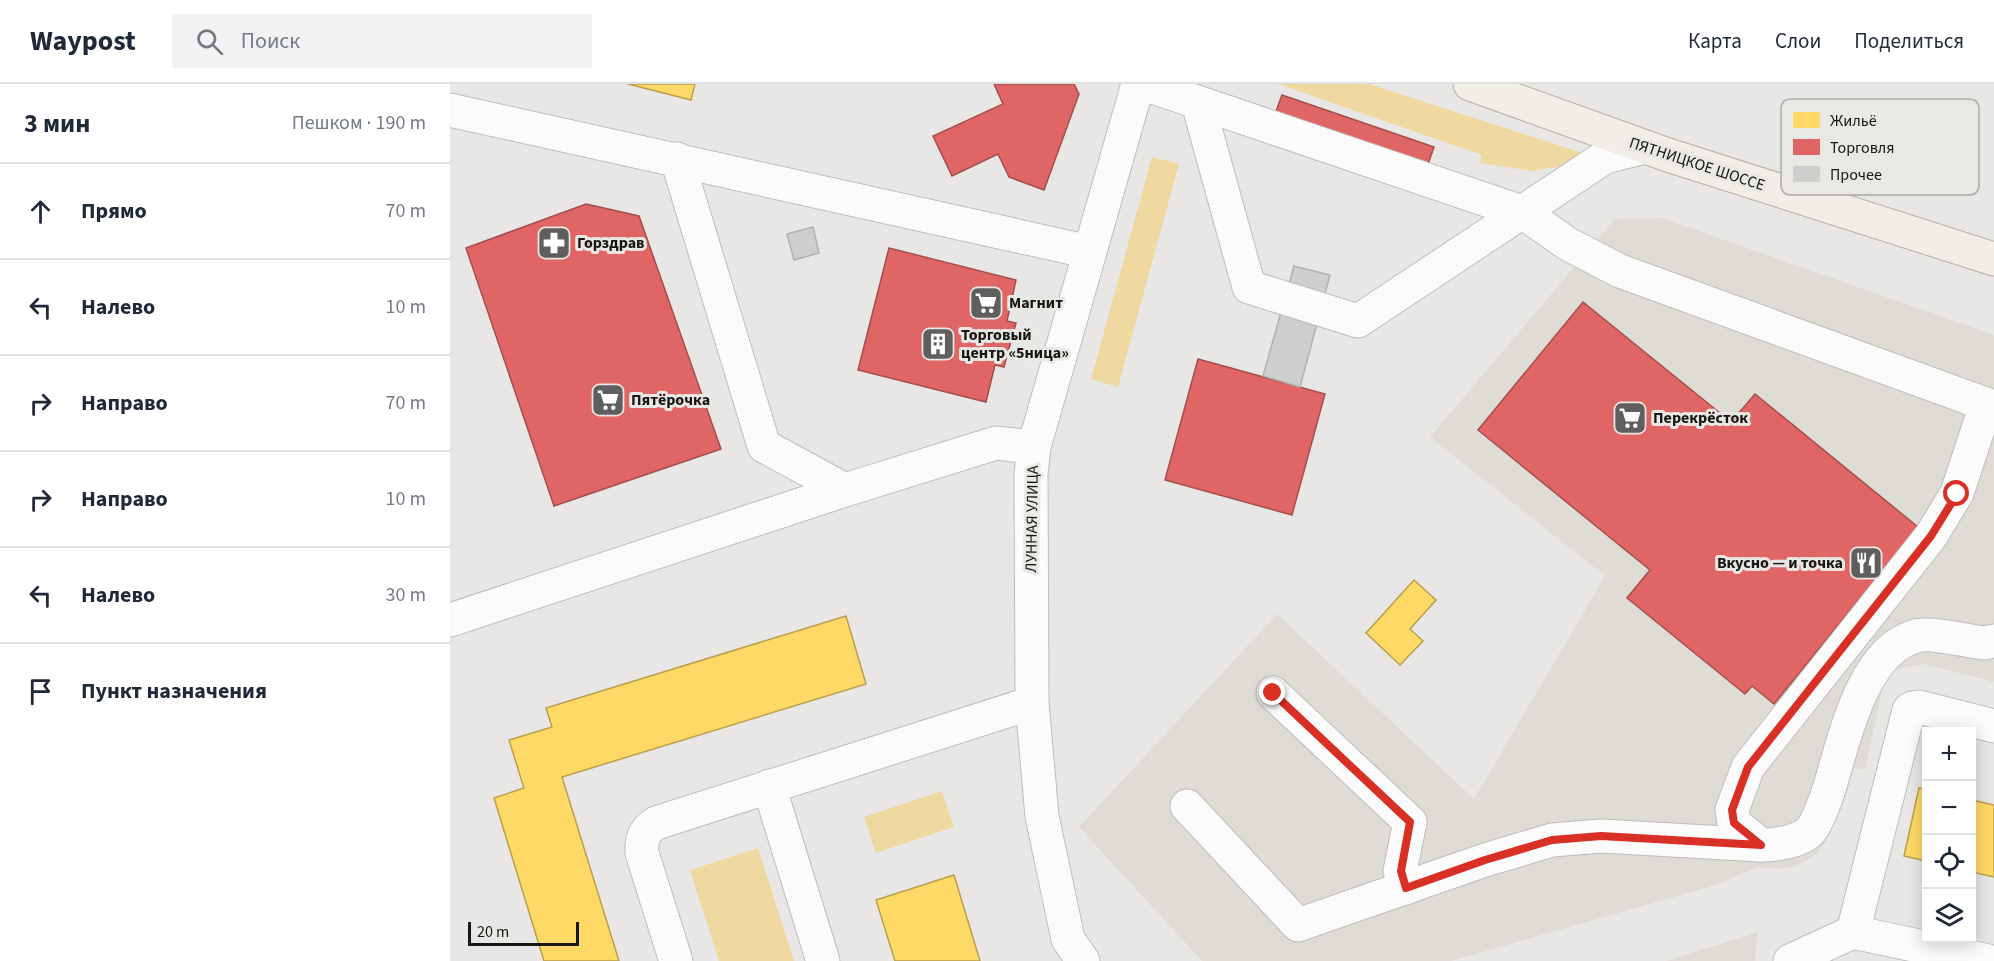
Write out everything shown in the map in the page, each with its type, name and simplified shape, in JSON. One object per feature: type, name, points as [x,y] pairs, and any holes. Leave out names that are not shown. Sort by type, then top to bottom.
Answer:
[{"type":"main road","name":"ПЯТНИЦКОЕ ШОССЕ","points":[[1470,84],[1645,147],[1781,191]]},
{"type":"main road","name":"ПЯТНИЦКОЕ ШОССЕ","points":[[1795,195],[1994,259]]},
{"type":"street","name":"ЛУННАЯ УЛИЦА","points":[[1083,961],[1068,939],[1042,816],[1032,703],[1031,474],[1034,447],[1138,84]]},
{"type":"street","points":[[1144,84],[1522,212],[1568,244],[1620,271],[1990,406],[1957,494],[1931,536],[1748,767],[1732,810],[1734,823],[1761,845]]},
{"type":"street","points":[[1198,102],[1249,287],[1358,321],[1605,157],[1645,147]]},
{"type":"street","points":[[450,110],[1090,252]]},
{"type":"street","points":[[677,159],[764,446],[844,490]]},
{"type":"street","points":[[450,620],[844,490],[996,443],[1034,447]]},
{"type":"street","points":[[1187,806],[1298,925],[1485,860],[1552,840],[1601,836],[1761,845],[1781,844],[1809,832],[1825,801],[1852,713],[1869,676],[1895,646],[1917,635],[1984,643],[1994,640]]},
{"type":"street","points":[[1273,693],[1410,822],[1401,871],[1406,888]]},
{"type":"street","points":[[676,961],[642,853],[644,836],[648,828],[656,823],[769,786],[1032,703]]},
{"type":"street","points":[[1853,932],[1909,710],[1919,707],[1994,726]]},
{"type":"street","points":[[769,786],[824,961]]},
{"type":"street","points":[[1790,961],[1853,932],[1988,961]]},
{"type":"shaded area","points":[[1278,84],[1369,84],[1586,154],[1564,166],[1533,171],[1480,163],[1482,155]]},
{"type":"shaded area","points":[[1152,157],[1179,164],[1118,387],[1091,379]]},
{"type":"shaded area","points":[[1662,218],[1994,335],[1994,682],[1923,664],[1886,672],[1865,770],[1852,768],[1825,843],[1815,855],[1796,866],[1779,869],[1758,867],[1716,885],[1451,961],[1202,961],[1079,827],[1277,614],[1474,799],[1605,576],[1430,437],[1615,219]]},
{"type":"shaded area","points":[[942,791],[954,827],[876,853],[864,817]]},
{"type":"shaded area","points":[[758,848],[794,961],[719,961],[690,870]]},
{"type":"shaded area","points":[[1758,932],[1755,961],[1666,961]]},
{"type":"building: Жильё","points":[[628,84],[695,84],[691,100]]},
{"type":"building: Жильё","points":[[1414,580],[1436,600],[1410,629],[1423,641],[1400,665],[1366,633]]},
{"type":"building: Жильё","points":[[846,616],[866,684],[562,777],[619,961],[544,961],[494,798],[524,788],[509,740],[552,727],[546,708]]},
{"type":"building: Жильё","points":[[1919,788],[1922,788],[1922,860],[1904,856]]},
{"type":"building: Жильё","points":[[1976,801],[1994,805],[1994,877],[1976,873]]},
{"type":"building: Жильё","points":[[954,875],[980,961],[895,961],[876,900]]},
{"type":"building: Торговля","points":[[994,84],[1074,84],[1079,94],[1044,190],[1009,177],[998,154],[952,176],[933,136],[1003,104]]},
{"type":"building: Торговля","points":[[1282,95],[1434,147],[1427,167],[1275,114]]},
{"type":"building: Торговля","points":[[586,204],[639,216],[721,449],[554,506],[466,248]]},
{"type":"building: Торговля","name":"Торговый центр «5ница»","points":[[889,248],[1016,280],[1007,321],[1016,323],[1004,367],[995,365],[986,402],[858,370]]},
{"type":"building: Торговля","points":[[1583,302],[1731,422],[1755,394],[1918,527],[1774,704],[1752,686],[1745,694],[1627,598],[1650,570],[1478,430]]},
{"type":"building: Торговля","points":[[1198,359],[1325,394],[1292,515],[1165,480]]},
{"type":"building: Прочее","points":[[813,227],[819,253],[794,260],[787,234]]},
{"type":"building: Прочее","points":[[1294,266],[1330,275],[1300,387],[1263,376]]},
{"type":"place","name":"Горздрав","points":[[554,243]]},
{"type":"place","name":"Магнит","points":[[986,303]]},
{"type":"place","name":"Торговый центр «5ница»","points":[[938,344]]},
{"type":"place","name":"Пятёрочка","points":[[608,400]]},
{"type":"place","name":"Перекрёсток","points":[[1630,418]]},
{"type":"place","name":"Вкусно — и точка","points":[[1866,563]]},
{"type":"route","points":[[1273,693],[1410,822],[1401,871],[1406,888],[1485,860],[1552,840],[1601,836],[1761,845],[1734,823],[1732,810],[1748,767],[1931,536],[1957,494]]}]
